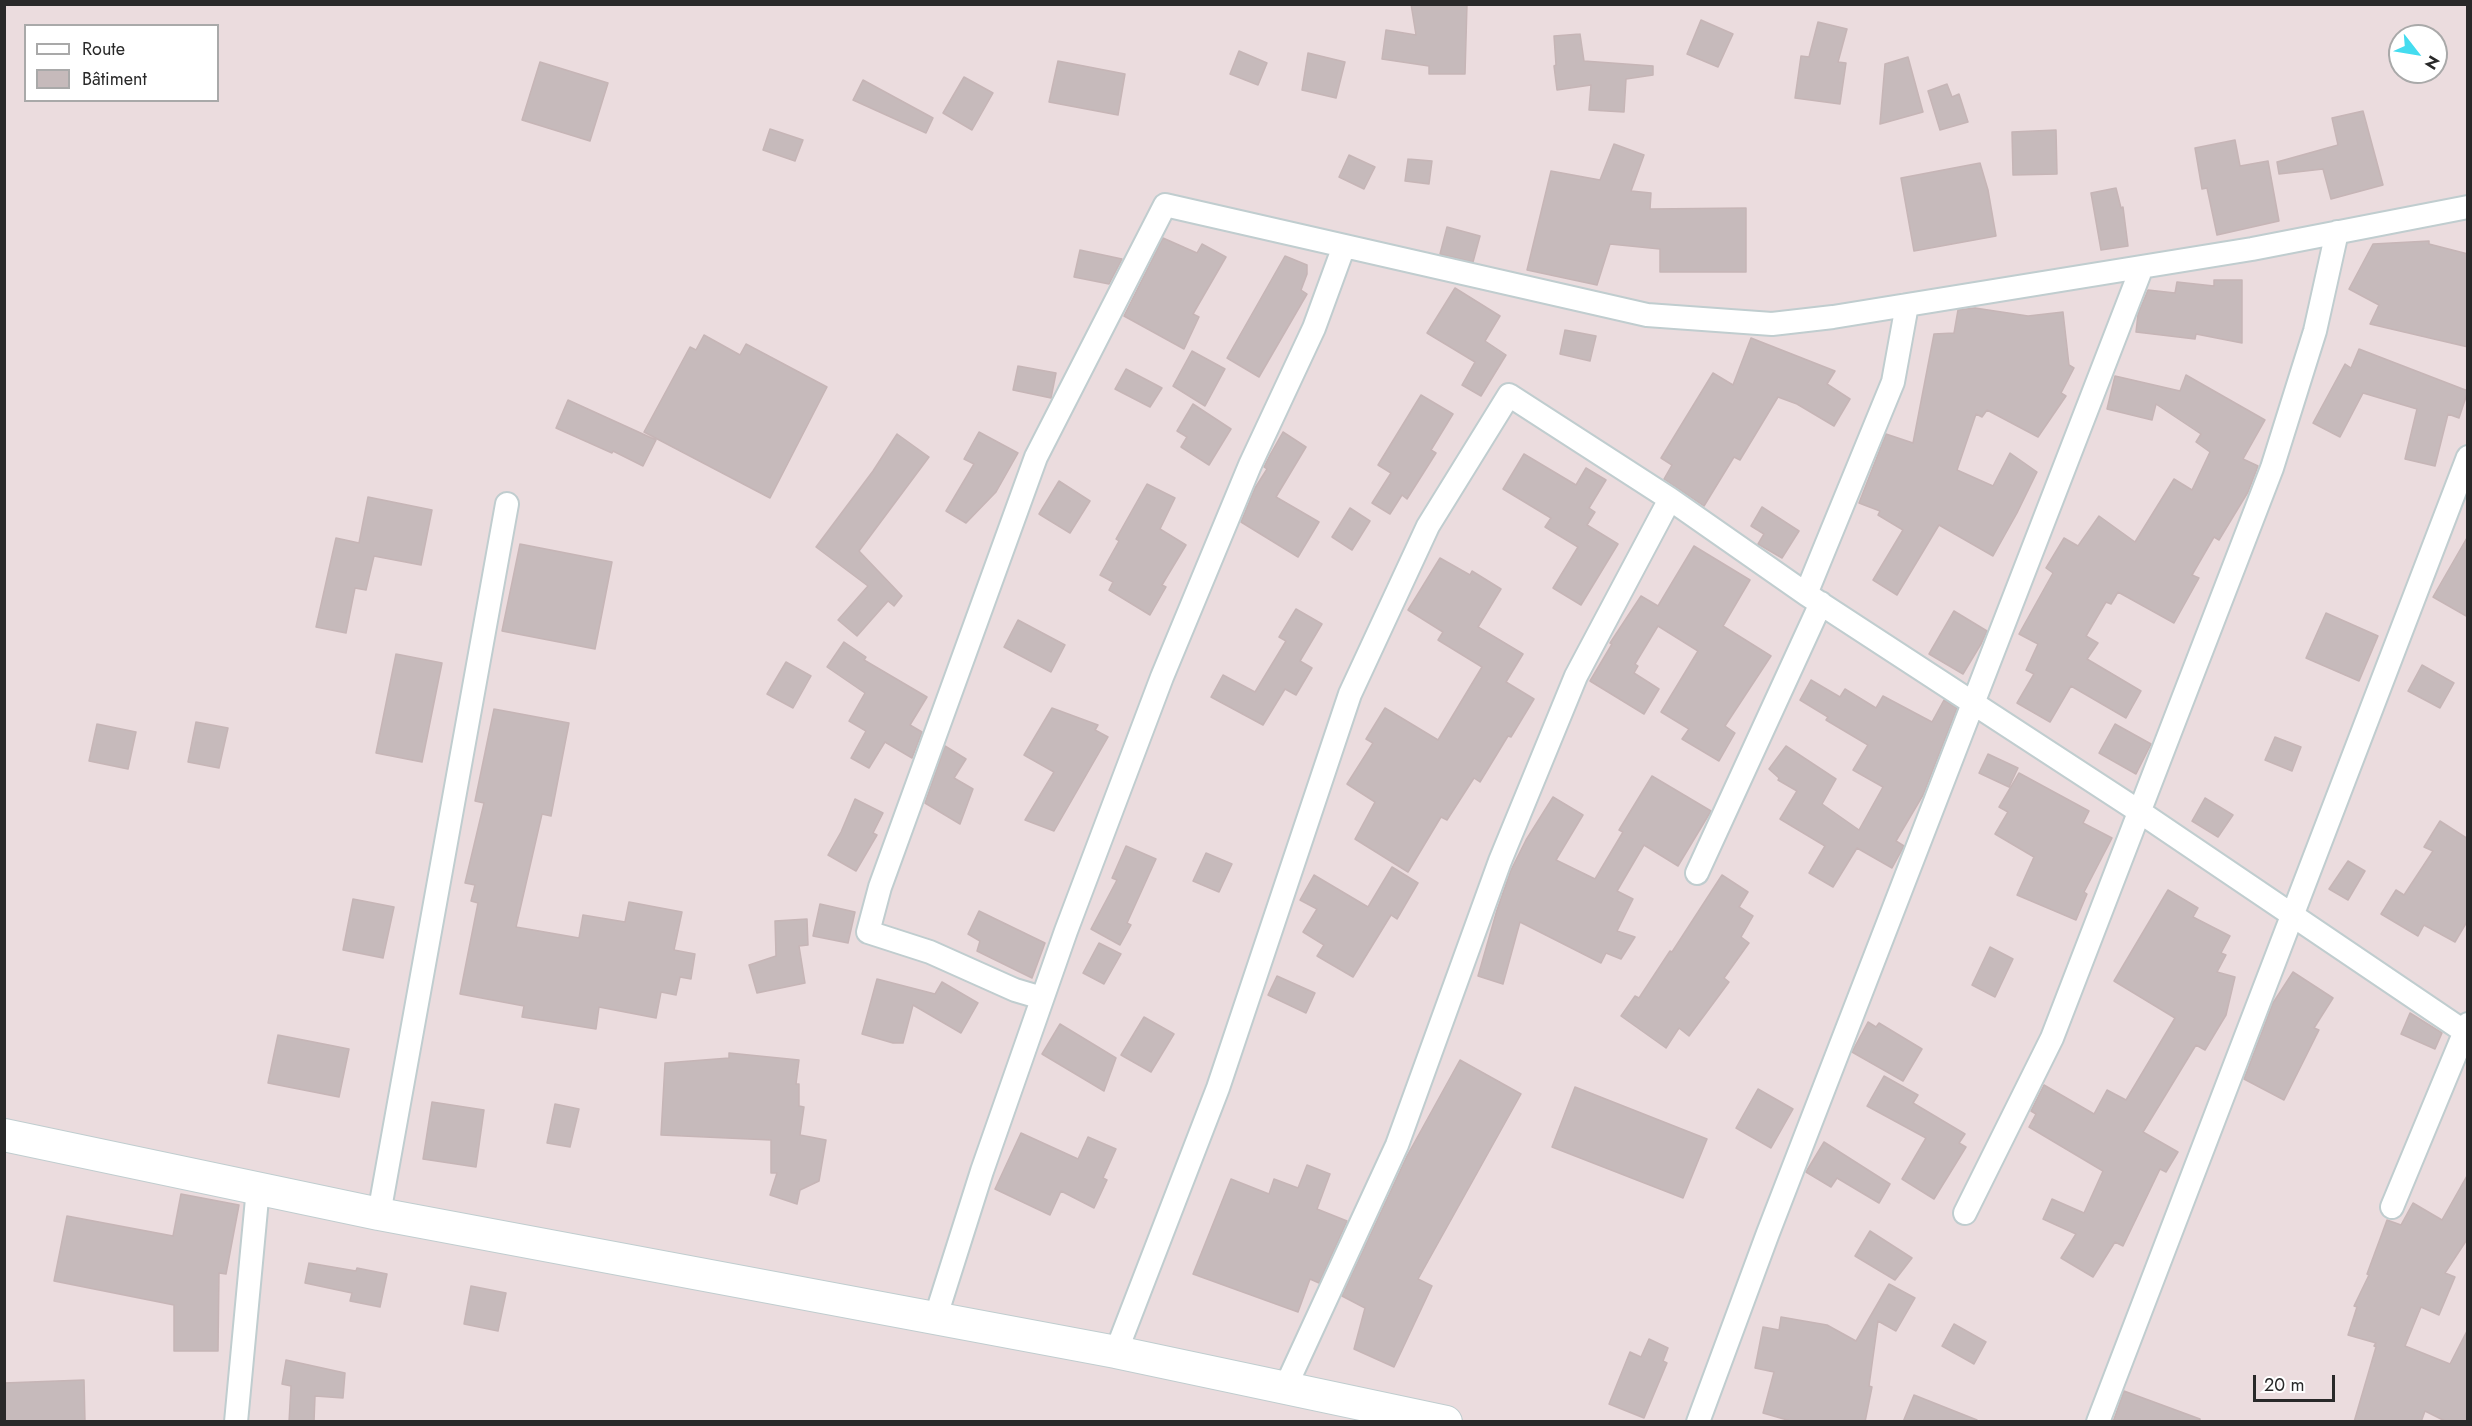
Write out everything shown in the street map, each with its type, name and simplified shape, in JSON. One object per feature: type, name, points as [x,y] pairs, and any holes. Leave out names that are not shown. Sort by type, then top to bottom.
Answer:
[{"type":"street","points":[[1042,998],[1015,990],[930,952],[868,932],[880,887],[1036,457],[1165,205],[1647,315],[1772,324],[2142,267],[2468,207]]},
{"type":"street","points":[[1965,1213],[2052,1038],[2272,468],[2315,331],[2337,232]]},
{"type":"street","points":[[936,1316],[982,1171],[1042,998],[1162,677],[1250,465],[1314,328],[1344,246]]},
{"type":"street","points":[[1698,1422],[2142,267]]},
{"type":"street","points":[[1697,873],[1813,598],[1893,382],[1907,305]]},
{"type":"street","points":[[1116,1352],[1218,1088],[1350,694],[1428,526],[1509,395],[1670,499],[1813,598],[2140,812],[2466,1030],[2392,1207]]},
{"type":"street","points":[[2098,1422],[2468,457]]},
{"type":"street","points":[[1285,1388],[1397,1145],[1500,861],[1576,676],[1670,499]]},
{"type":"street","points":[[379,1214],[507,504]]},
{"type":"street","points":[[4,1136],[379,1214],[936,1316],[1446,1422]]},
{"type":"street","points":[[236,1422],[258,1188]]},
{"type":"building","points":[[1411,4],[1467,4],[1465,74],[1429,74],[1429,66],[1382,59],[1386,30],[1416,35]]},
{"type":"building","points":[[1701,20],[1733,34],[1718,67],[1687,54]]},
{"type":"building","points":[[1818,22],[1847,29],[1838,62],[1846,63],[1840,104],[1795,98],[1801,56],[1809,57]]},
{"type":"building","points":[[1580,34],[1584,61],[1653,66],[1653,75],[1626,79],[1624,112],[1589,110],[1591,85],[1557,90],[1554,36]]},
{"type":"building","points":[[1239,51],[1267,63],[1258,85],[1230,74]]},
{"type":"building","points":[[1308,53],[1345,62],[1336,98],[1302,90]]},
{"type":"building","points":[[1908,57],[1923,112],[1880,124],[1885,64]]},
{"type":"building","points":[[1058,61],[1125,74],[1118,115],[1049,102]]},
{"type":"building","points":[[540,62],[608,83],[590,141],[522,120]]},
{"type":"building","points":[[964,77],[993,93],[972,130],[943,113]]},
{"type":"building","points":[[863,80],[933,118],[926,133],[853,100]]},
{"type":"building","points":[[1947,84],[1952,97],[1959,94],[1968,122],[1940,130],[1928,91]]},
{"type":"building","points":[[2363,111],[2383,185],[2331,199],[2323,169],[2279,174],[2277,162],[2338,145],[2332,118]]},
{"type":"building","points":[[770,129],[803,140],[795,161],[763,150]]},
{"type":"building","points":[[2056,130],[2057,174],[2013,175],[2012,132]]},
{"type":"building","points":[[2235,140],[2240,166],[2268,161],[2279,221],[2217,235],[2207,188],[2202,189],[2195,148]]},
{"type":"building","points":[[1614,144],[1644,155],[1631,191],[1651,193],[1650,209],[1746,208],[1746,272],[1660,272],[1660,249],[1610,244],[1597,285],[1527,270],[1551,171],[1600,180]]},
{"type":"building","points":[[1349,155],[1375,167],[1364,189],[1339,177]]},
{"type":"building","points":[[1408,159],[1432,161],[1429,184],[1405,181]]},
{"type":"building","points":[[1980,163],[1988,190],[1996,236],[1914,251],[1901,178]]},
{"type":"building","points":[[2116,188],[2121,208],[2123,207],[2128,246],[2101,250],[2091,193]]},
{"type":"building","points":[[1447,227],[1480,236],[1473,262],[1440,254]]},
{"type":"building","points":[[1163,238],[1197,253],[1202,244],[1226,257],[1193,314],[1199,317],[1184,349],[1124,316]]},
{"type":"building","points":[[2429,241],[2429,244],[2468,254],[2468,347],[2370,324],[2379,305],[2349,289],[2373,244]]},
{"type":"building","points":[[1080,250],[1122,259],[1109,284],[1074,277]]},
{"type":"building","points":[[1285,256],[1307,265],[1307,274],[1301,290],[1307,294],[1259,377],[1227,358]]},
{"type":"building","points":[[2214,280],[2242,280],[2242,343],[2196,334],[2195,339],[2136,332],[2138,314],[2148,290],[2175,293],[2177,282],[2214,286]]},
{"type":"building","points":[[1455,288],[1500,316],[1485,341],[1506,355],[1481,396],[1462,385],[1475,362],[1427,333]]},
{"type":"building","points":[[1975,308],[2028,316],[2063,312],[2069,365],[2074,368],[2061,393],[2066,396],[2038,437],[1987,410],[1982,417],[1976,414],[1957,470],[1993,486],[2010,453],[2037,472],[1993,556],[1939,525],[1897,595],[1873,580],[1903,530],[1878,515],[1880,511],[1859,503],[1886,434],[1913,443],[1934,334],[1954,333],[1958,310]]},
{"type":"building","points":[[1565,330],[1596,336],[1590,361],[1560,354]]},
{"type":"building","points":[[704,335],[740,355],[746,344],[827,387],[770,498],[644,432],[690,347],[696,350]]},
{"type":"building","points":[[1751,338],[1835,371],[1827,384],[1850,399],[1834,426],[1797,404],[1778,397],[1740,460],[1734,457],[1704,506],[1664,479],[1672,465],[1661,458],[1713,373],[1733,385]]},
{"type":"building","points":[[2359,349],[2468,391],[2459,418],[2448,414],[2435,466],[2405,459],[2417,409],[2363,393],[2340,437],[2313,423],[2345,364],[2351,368]]},
{"type":"building","points":[[1192,351],[1225,369],[1205,406],[1173,386]]},
{"type":"building","points":[[1018,366],[1056,373],[1051,398],[1013,390]]},
{"type":"building","points":[[1126,369],[1162,388],[1150,407],[1115,389]]},
{"type":"building","points":[[2186,375],[2265,420],[2243,459],[2258,466],[2248,492],[2219,540],[2214,537],[2192,575],[2199,578],[2174,623],[2118,592],[2111,604],[2106,602],[2086,636],[2098,643],[2087,659],[2141,691],[2126,718],[2071,686],[2050,722],[2017,703],[2034,674],[2026,670],[2038,644],[2019,634],[2053,573],[2046,568],[2064,538],[2078,546],[2099,516],[2135,542],[2174,479],[2192,490],[2210,452],[2196,442],[2201,434],[2156,404],[2152,420],[2107,409],[2115,376],[2180,391]]},
{"type":"building","points":[[1421,395],[1453,414],[1431,450],[1436,453],[1407,499],[1402,495],[1390,514],[1372,503],[1391,473],[1378,465]]},
{"type":"building","points":[[568,400],[656,440],[643,466],[556,428]]},
{"type":"building","points":[[1193,404],[1231,429],[1209,465],[1181,447],[1187,437],[1177,431]]},
{"type":"building","points":[[979,432],[1018,453],[996,492],[966,523],[946,511],[974,464],[964,459]]},
{"type":"building","points":[[1283,432],[1306,447],[1276,497],[1319,522],[1298,557],[1241,522],[1255,488],[1267,469],[1264,467]]},
{"type":"building","points":[[897,434],[929,457],[859,551],[902,596],[894,606],[888,601],[857,636],[838,620],[868,586],[816,547],[873,471]]},
{"type":"building","points":[[1524,454],[1576,485],[1586,468],[1606,480],[1589,508],[1595,512],[1587,525],[1618,544],[1581,605],[1553,588],[1578,547],[1545,527],[1551,518],[1503,489]]},
{"type":"building","points":[[1059,481],[1090,501],[1070,533],[1039,514]]},
{"type":"building","points":[[1147,484],[1175,498],[1160,529],[1186,545],[1162,585],[1166,587],[1150,615],[1109,590],[1113,582],[1100,575],[1119,541],[1116,539]]},
{"type":"building","points":[[368,497],[432,510],[421,565],[374,556],[366,590],[355,588],[346,633],[316,627],[336,538],[359,543]]},
{"type":"building","points":[[1762,507],[1799,531],[1782,558],[1758,544],[1764,534],[1751,526]]},
{"type":"building","points":[[1350,508],[1370,521],[1352,550],[1332,537]]},
{"type":"building","points":[[2468,536],[2468,617],[2433,597]]},
{"type":"building","points":[[520,544],[612,562],[595,649],[502,631]]},
{"type":"building","points":[[1694,546],[1750,580],[1723,626],[1771,656],[1725,726],[1735,733],[1719,761],[1682,739],[1689,729],[1661,712],[1698,651],[1658,626],[1635,664],[1638,666],[1634,673],[1659,689],[1644,714],[1590,681],[1612,644],[1610,643],[1641,596],[1658,606]]},
{"type":"building","points":[[1440,558],[1470,575],[1472,571],[1501,589],[1478,627],[1523,654],[1506,682],[1534,699],[1480,782],[1474,778],[1447,820],[1441,817],[1408,872],[1355,839],[1375,802],[1347,784],[1373,743],[1366,739],[1385,708],[1438,740],[1482,667],[1438,640],[1443,632],[1408,610]]},
{"type":"building","points":[[1296,609],[1322,624],[1300,661],[1312,668],[1296,695],[1285,689],[1263,725],[1211,697],[1223,675],[1255,692],[1286,641],[1279,637]]},
{"type":"building","points":[[1954,611],[1987,631],[1963,674],[1929,654]]},
{"type":"building","points":[[2326,613],[2378,636],[2359,681],[2306,658]]},
{"type":"building","points":[[1018,620],[1065,645],[1051,672],[1004,647]]},
{"type":"building","points":[[844,642],[866,657],[864,660],[927,697],[910,725],[922,732],[912,758],[885,742],[869,768],[851,758],[866,731],[849,721],[865,693],[827,667]]},
{"type":"building","points":[[396,654],[442,663],[422,762],[376,753]]},
{"type":"building","points":[[786,662],[811,676],[793,708],[767,694]]},
{"type":"building","points":[[2422,665],[2454,683],[2440,708],[2408,691]]},
{"type":"building","points":[[1811,680],[1840,697],[1845,689],[1876,708],[1883,696],[1932,722],[1944,700],[1957,708],[1923,795],[1896,841],[1904,846],[1892,868],[1857,848],[1833,887],[1809,873],[1825,846],[1780,819],[1797,791],[1778,780],[1779,778],[1769,769],[1786,746],[1836,779],[1822,804],[1859,830],[1883,787],[1853,770],[1868,745],[1826,720],[1828,717],[1800,700]]},
{"type":"building","points":[[1052,708],[1098,725],[1095,730],[1108,737],[1054,831],[1025,820],[1054,772],[1024,755]]},
{"type":"building","points":[[494,709],[569,723],[551,816],[542,814],[516,927],[579,938],[583,915],[625,922],[629,902],[682,912],[674,950],[695,954],[691,979],[680,977],[676,995],[661,992],[656,1018],[599,1007],[596,1029],[522,1017],[524,1006],[460,994],[478,903],[471,901],[475,885],[465,883],[484,803],[475,801]]},
{"type":"building","points":[[196,722],[228,728],[219,768],[188,762]]},
{"type":"building","points":[[97,724],[136,732],[128,769],[89,761]]},
{"type":"building","points":[[2115,724],[2151,744],[2136,774],[2099,753]]},
{"type":"building","points":[[2275,737],[2301,747],[2292,771],[2265,760]]},
{"type":"building","points":[[945,746],[966,759],[954,778],[973,789],[960,824],[925,803]]},
{"type":"building","points":[[1988,754],[2018,768],[2009,787],[1979,773]]},
{"type":"building","points":[[2019,773],[2089,811],[2083,823],[2112,838],[2084,892],[2087,894],[2076,920],[2017,895],[2034,857],[1995,834],[2008,812],[1999,807]]},
{"type":"building","points":[[1652,776],[1711,811],[1678,866],[1644,845],[1617,891],[1633,899],[1617,931],[1635,937],[1621,959],[1606,953],[1601,963],[1520,922],[1503,984],[1478,976],[1511,870],[1526,840],[1553,797],[1583,815],[1556,860],[1595,879],[1623,832],[1619,830]]},
{"type":"building","points":[[2205,798],[2233,815],[2218,837],[2192,821]]},
{"type":"building","points":[[855,799],[883,813],[873,833],[877,835],[856,871],[828,855]]},
{"type":"building","points":[[2440,821],[2468,839],[2468,920],[2455,942],[2424,925],[2418,936],[2381,914],[2396,890],[2404,895],[2433,851],[2424,847]]},
{"type":"building","points":[[1126,846],[1156,859],[1127,923],[1131,925],[1120,945],[1091,929],[1117,880],[1112,878]]},
{"type":"building","points":[[1206,853],[1232,864],[1219,892],[1193,881]]},
{"type":"building","points":[[2348,861],[2365,871],[2348,900],[2329,889]]},
{"type":"building","points":[[1392,867],[1418,883],[1397,919],[1391,915],[1353,977],[1317,956],[1324,945],[1303,932],[1317,909],[1300,900],[1314,875],[1368,907]]},
{"type":"building","points":[[1722,875],[1748,892],[1739,907],[1753,916],[1741,937],[1749,943],[1724,978],[1729,982],[1689,1036],[1679,1028],[1666,1048],[1621,1016],[1635,996],[1639,998],[1670,951],[1672,952]]},
{"type":"building","points":[[2168,890],[2198,908],[2193,917],[2230,936],[2221,953],[2226,955],[2217,972],[2235,977],[2226,1015],[2205,1050],[2196,1045],[2143,1132],[2178,1152],[2166,1172],[2160,1169],[2123,1246],[2115,1242],[2093,1277],[2061,1258],[2076,1234],[2043,1219],[2052,1199],[2084,1213],[2103,1171],[2029,1127],[2036,1114],[2031,1111],[2044,1085],[2094,1114],[2107,1090],[2126,1100],[2175,1018],[2114,981]]},
{"type":"building","points":[[353,899],[394,907],[383,958],[343,950]]},
{"type":"building","points":[[820,904],[855,912],[848,943],[813,936]]},
{"type":"building","points":[[979,911],[1045,943],[1032,978],[977,951],[980,941],[968,934]]},
{"type":"building","points":[[807,919],[808,945],[799,946],[805,983],[757,993],[749,965],[776,956],[775,921]]},
{"type":"building","points":[[1099,943],[1121,954],[1104,984],[1083,973]]},
{"type":"building","points":[[1990,947],[2013,959],[1995,997],[1972,985]]},
{"type":"building","points":[[2293,972],[2333,998],[2314,1028],[2319,1030],[2284,1100],[2244,1079],[2273,1003]]},
{"type":"building","points":[[1277,976],[1315,993],[1306,1013],[1268,995]]},
{"type":"building","points":[[877,979],[935,994],[942,982],[978,1003],[961,1033],[913,1005],[903,1043],[893,1043],[862,1034]]},
{"type":"building","points":[[2410,1013],[2442,1033],[2435,1049],[2401,1034]]},
{"type":"building","points":[[1144,1017],[1174,1034],[1151,1072],[1121,1055]]},
{"type":"building","points":[[1868,1022],[1876,1027],[1879,1023],[1922,1049],[1903,1081],[1852,1052]]},
{"type":"building","points":[[1060,1024],[1116,1058],[1104,1091],[1042,1054]]},
{"type":"building","points":[[278,1035],[349,1049],[339,1097],[268,1083]]},
{"type":"building","points":[[729,1053],[799,1060],[796,1084],[799,1084],[799,1106],[804,1107],[800,1135],[826,1140],[819,1181],[800,1190],[797,1204],[770,1195],[777,1173],[771,1173],[771,1140],[661,1135],[665,1063],[729,1058]]},
{"type":"building","points":[[1460,1060],[1521,1094],[1418,1279],[1432,1286],[1394,1367],[1354,1349],[1365,1308],[1342,1296],[1407,1156]]},
{"type":"building","points":[[1884,1076],[1918,1095],[1913,1103],[1965,1134],[1959,1143],[1966,1147],[1934,1199],[1902,1179],[1926,1138],[1867,1106]]},
{"type":"building","points":[[1575,1087],[1707,1139],[1683,1198],[1552,1147]]},
{"type":"building","points":[[1758,1089],[1793,1109],[1771,1148],[1736,1128]]},
{"type":"building","points":[[432,1102],[484,1110],[476,1167],[423,1159]]},
{"type":"building","points":[[555,1104],[579,1109],[570,1147],[547,1143]]},
{"type":"building","points":[[1021,1133],[1078,1159],[1088,1137],[1116,1149],[1103,1178],[1107,1180],[1094,1208],[1061,1191],[1050,1215],[995,1189]]},
{"type":"building","points":[[1824,1142],[1890,1184],[1879,1203],[1837,1178],[1831,1187],[1806,1172]]},
{"type":"building","points":[[1307,1165],[1330,1174],[1317,1209],[1347,1221],[1319,1283],[1310,1279],[1298,1312],[1193,1274],[1231,1179],[1269,1194],[1274,1179],[1298,1188]]},
{"type":"building","points":[[2468,1174],[2468,1238],[2445,1273],[2455,1277],[2439,1315],[2421,1307],[2405,1346],[2450,1364],[2468,1329],[2468,1422],[2447,1422],[2425,1411],[2421,1422],[2354,1422],[2376,1343],[2348,1335],[2357,1307],[2354,1306],[2369,1275],[2367,1274],[2387,1220],[2401,1225],[2413,1203],[2442,1220]]},
{"type":"building","points":[[181,1194],[239,1205],[226,1274],[219,1273],[218,1351],[174,1351],[174,1305],[54,1281],[67,1216],[173,1236]]},
{"type":"building","points":[[1870,1231],[1912,1258],[1895,1280],[1855,1256]]},
{"type":"building","points":[[309,1263],[387,1274],[380,1307],[350,1301],[352,1293],[305,1283]]},
{"type":"building","points":[[1889,1284],[1915,1298],[1896,1331],[1878,1321],[1869,1386],[1872,1387],[1865,1422],[1794,1422],[1763,1413],[1774,1372],[1755,1368],[1763,1327],[1779,1330],[1781,1317],[1827,1325],[1856,1341]]},
{"type":"building","points":[[471,1286],[506,1293],[498,1331],[464,1324]]},
{"type":"building","points":[[1954,1324],[1986,1342],[1974,1364],[1942,1346]]},
{"type":"building","points":[[1649,1339],[1668,1348],[1663,1361],[1667,1363],[1644,1418],[1609,1404],[1630,1352],[1641,1357]]},
{"type":"building","points":[[286,1360],[345,1373],[343,1398],[315,1396],[314,1422],[289,1422],[291,1386],[282,1384]]},
{"type":"building","points":[[84,1380],[85,1422],[4,1422],[4,1383]]},
{"type":"building","points":[[2124,1391],[2200,1419],[2200,1422],[2113,1422]]},
{"type":"building","points":[[1914,1395],[1977,1420],[1977,1422],[1903,1422]]}]
